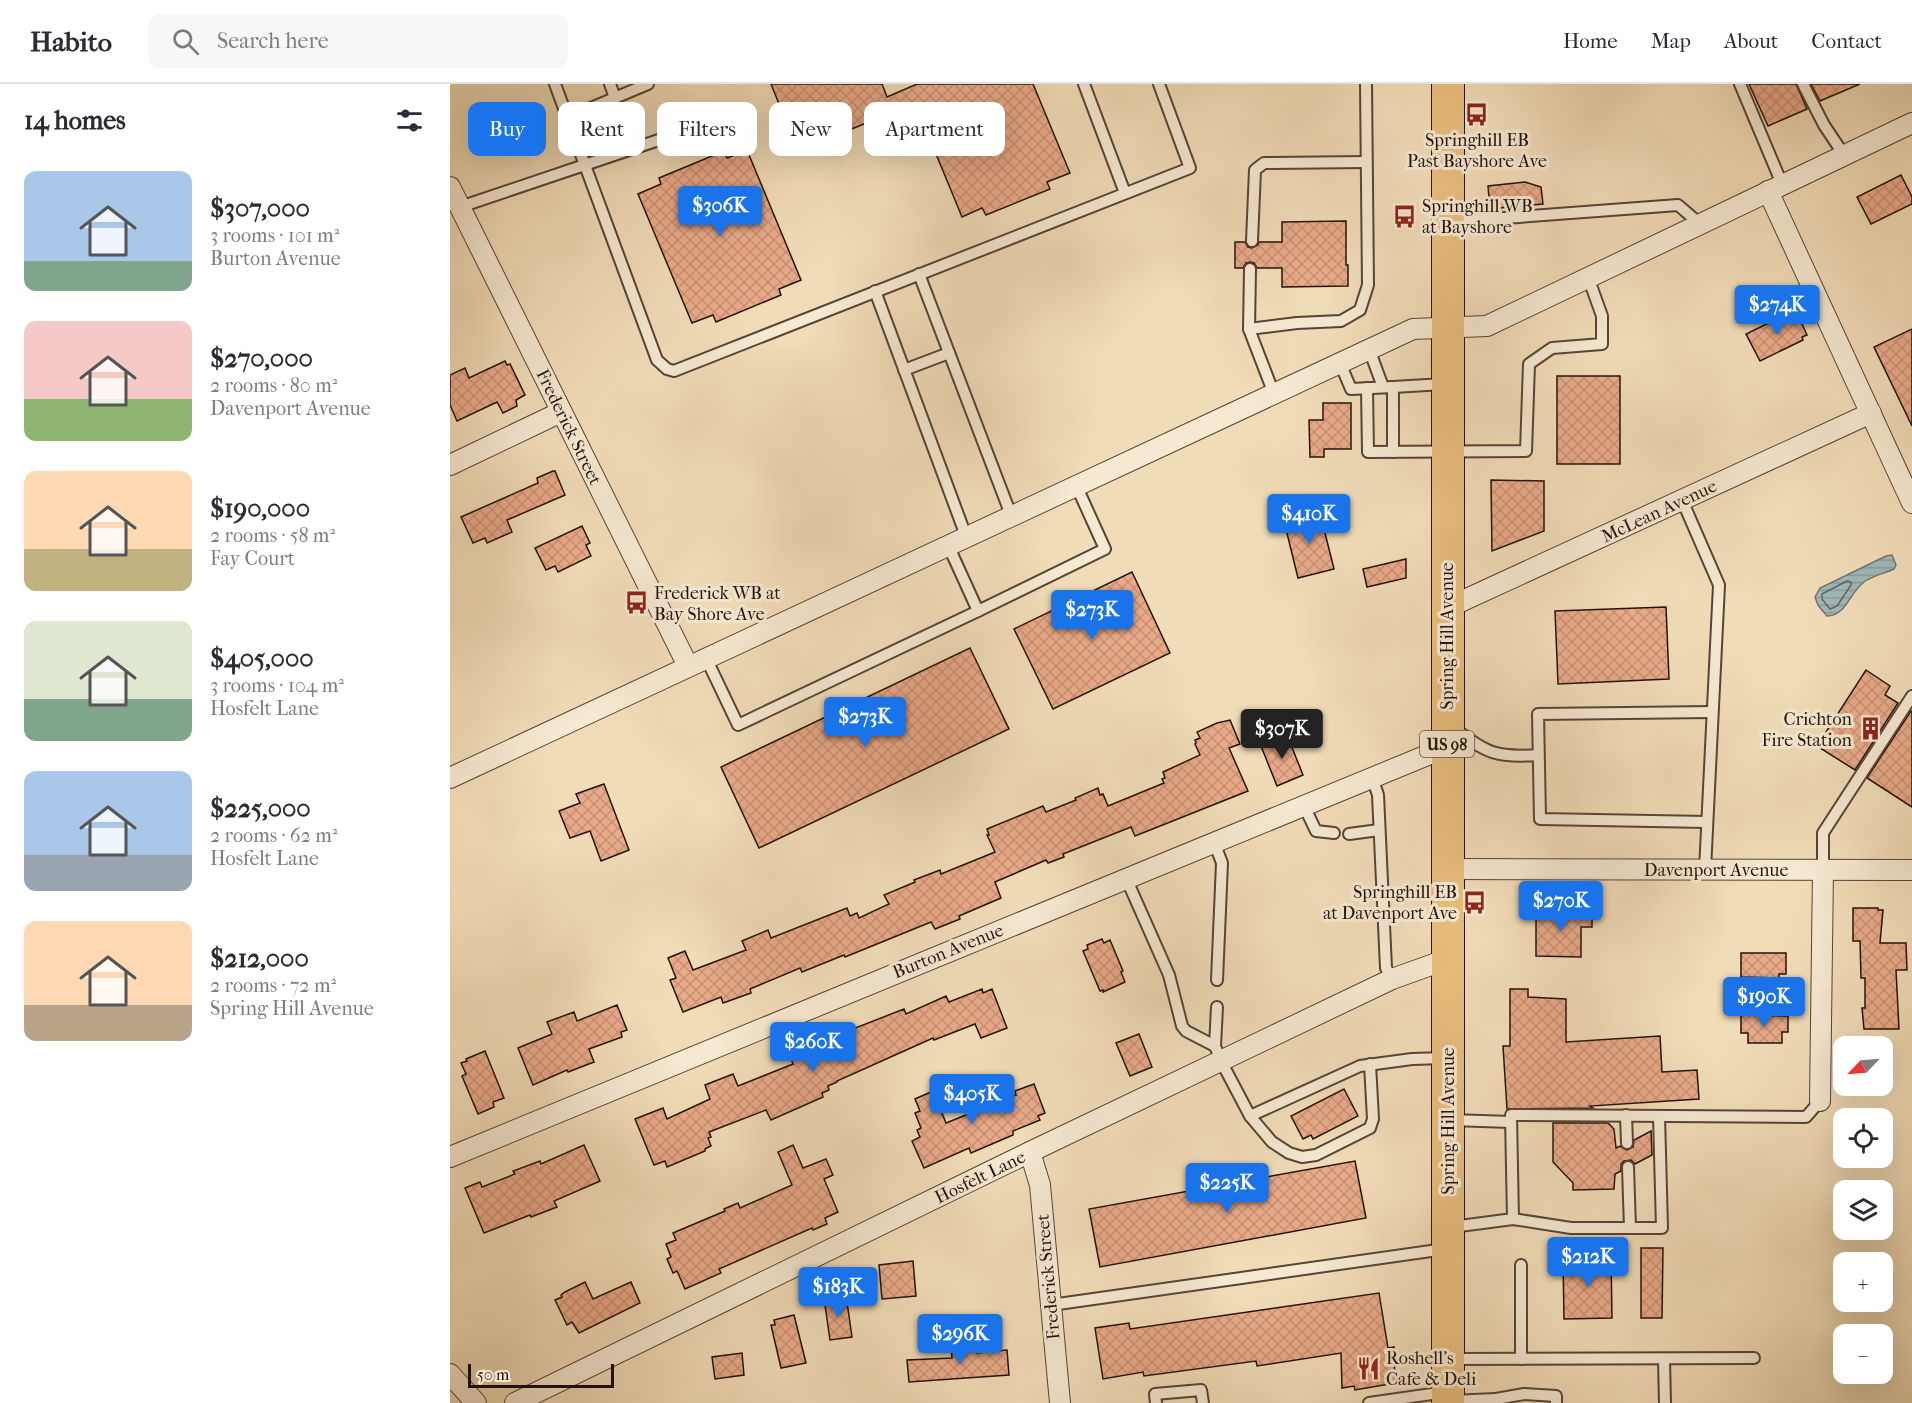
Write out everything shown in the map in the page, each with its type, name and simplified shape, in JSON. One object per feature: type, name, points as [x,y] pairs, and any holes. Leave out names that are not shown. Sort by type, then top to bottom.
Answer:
[{"type":"main road","name":"Spring Hill Avenue","points":[[1448,84],[1448,1399]]},
{"type":"street","points":[[450,778],[1413,329],[1487,326],[1912,123]]},
{"type":"street","name":"Frederick Street","points":[[450,187],[561,412],[697,662]]},
{"type":"street","points":[[1775,187],[1871,413],[1912,502]]},
{"type":"street","points":[[450,465],[561,412]]},
{"type":"street","name":"McLean Avenue","points":[[1447,608],[1871,413]]},
{"type":"street","name":"Burton Avenue","points":[[450,1157],[1304,806],[1372,777],[1447,735]]},
{"type":"street","name":"Davenport Avenue","points":[[1448,869],[1912,870]]},
{"type":"street","points":[[1820,1101],[1823,870]]},
{"type":"street","name":"Hosfelt Lane","points":[[515,1403],[1030,1152],[1218,1054],[1392,979],[1448,959]]},
{"type":"street","name":"Frederick Street","points":[[1030,1152],[1040,1185],[1060,1403]]},
{"type":"street","points":[[450,1374],[476,1403]]},
{"type":"lane","points":[[555,84],[561,102]]},
{"type":"lane","points":[[610,84],[615,98]]},
{"type":"lane","points":[[605,102],[648,84]]},
{"type":"lane","points":[[1084,84],[1125,194]]},
{"type":"lane","points":[[581,156],[657,360],[666,369],[674,371],[1190,168],[1159,84]]},
{"type":"lane","points":[[1249,329],[1297,323],[1341,321],[1360,310],[1368,285],[1366,84]]},
{"type":"lane","points":[[1740,84],[1775,187]]},
{"type":"lane","points":[[1803,84],[1824,124],[1844,155]]},
{"type":"lane","points":[[460,207],[657,140]]},
{"type":"lane","points":[[1252,241],[1255,170],[1264,163],[1366,162]]},
{"type":"lane","points":[[1448,222],[1678,205],[1700,224]]},
{"type":"lane","points":[[1250,269],[1249,329],[1274,394]]},
{"type":"lane","points":[[920,274],[1011,515]]},
{"type":"lane","points":[[1367,388],[1368,452],[1526,451],[1529,364],[1552,348],[1602,344],[1602,316],[1588,277]]},
{"type":"lane","points":[[876,291],[966,536]]},
{"type":"lane","points":[[1370,349],[1388,387],[1394,452]]},
{"type":"lane","points":[[904,370],[949,353]]},
{"type":"lane","points":[[1340,363],[1351,389],[1448,384]]},
{"type":"lane","points":[[697,662],[738,725],[1105,549],[1076,485]]},
{"type":"lane","points":[[1682,500],[1719,585],[1705,870]]},
{"type":"lane","points":[[948,545],[978,611]]},
{"type":"lane","points":[[1823,870],[1823,833],[1912,696]]},
{"type":"lane","points":[[1707,822],[1540,819],[1538,714],[1712,712]]},
{"type":"lane","points":[[1447,735],[1492,753],[1508,756],[1538,754]]},
{"type":"lane","points":[[1372,777],[1378,795],[1386,968],[1392,979]]},
{"type":"lane","points":[[1304,806],[1316,831],[1334,833]]},
{"type":"lane","points":[[1349,834],[1379,830]]},
{"type":"lane","points":[[1214,842],[1222,863],[1217,980]]},
{"type":"lane","points":[[1126,878],[1169,975],[1182,1026],[1218,1054]]},
{"type":"lane","points":[[1216,1007],[1218,1054],[1250,1116],[1272,1142],[1289,1153],[1302,1157],[1316,1155],[1370,1128],[1373,1119],[1370,1064]]},
{"type":"lane","points":[[1250,1116],[1360,1066],[1412,1059],[1448,1058]]},
{"type":"lane","points":[[1513,1219],[1510,1115],[1806,1117],[1820,1101]]},
{"type":"lane","points":[[1626,1116],[1627,1143]]},
{"type":"lane","points":[[1051,1305],[1448,1238],[1513,1219],[1571,1228],[1662,1228],[1659,1116]]},
{"type":"lane","points":[[1448,1119],[1511,1122]]},
{"type":"lane","points":[[1628,1167],[1630,1228]]},
{"type":"lane","points":[[1521,1265],[1521,1359]]},
{"type":"lane","points":[[1448,1359],[1754,1358]]},
{"type":"lane","points":[[1664,1359],[1665,1403]]},
{"type":"lane","points":[[1156,1403],[1155,1394],[1201,1390],[1203,1403]]},
{"type":"lane","points":[[1369,1403],[1448,1399],[1496,1401],[1524,1394],[1556,1396],[1556,1403]]},
{"type":"water","points":[[1892,555],[1896,565],[1894,569],[1864,582],[1839,612],[1827,616],[1818,605],[1815,597],[1820,588]]},
{"type":"building","points":[[771,84],[882,84],[887,97],[917,84],[1033,84],[1070,173],[1047,182],[1050,189],[986,215],[982,208],[962,217],[937,156],[1005,156],[1005,102],[864,102],[864,124],[852,129],[852,102],[778,102]]},
{"type":"building","points":[[1749,84],[1796,84],[1807,109],[1768,126]]},
{"type":"building","points":[[1811,84],[1860,84],[1820,101]]},
{"type":"building","points":[[712,156],[726,156],[727,158],[749,156],[801,280],[779,289],[781,295],[716,322],[713,315],[692,323],[638,194],[661,184],[659,178]]},
{"type":"building","points":[[1901,175],[1912,197],[1912,204],[1871,224],[1857,197]]},
{"type":"building","points":[[1525,182],[1541,187],[1543,204],[1490,209],[1488,186]]},
{"type":"building","points":[[1346,221],[1348,286],[1282,287],[1282,268],[1257,268],[1254,263],[1250,262],[1246,263],[1243,268],[1235,268],[1235,242],[1245,242],[1248,247],[1252,248],[1259,242],[1282,242],[1282,222]]},
{"type":"building","points":[[1789,313],[1791,315],[1797,313],[1807,335],[1802,337],[1803,340],[1760,361],[1746,334]]},
{"type":"building","points":[[1912,329],[1912,426],[1874,347]]},
{"type":"building","points":[[505,361],[507,365],[510,364],[525,395],[516,400],[517,406],[503,413],[497,402],[457,421],[450,405],[450,375],[465,368],[469,378]]},
{"type":"building","points":[[1557,376],[1620,376],[1620,464],[1557,464]]},
{"type":"building","points":[[1323,403],[1351,403],[1351,449],[1324,449],[1324,457],[1310,457],[1309,420],[1323,420]]},
{"type":"building","points":[[553,471],[565,495],[507,520],[512,532],[487,543],[485,538],[473,543],[461,517],[538,483],[537,478]]},
{"type":"building","points":[[1491,480],[1544,481],[1544,531],[1492,551]]},
{"type":"building","points":[[1320,513],[1334,569],[1298,578],[1284,521]]},
{"type":"building","points":[[582,526],[590,543],[586,545],[591,556],[558,572],[555,566],[546,570],[535,548]]},
{"type":"building","points":[[1406,559],[1406,578],[1367,587],[1363,569]]},
{"type":"building","points":[[1132,572],[1170,653],[1053,709],[1014,629]]},
{"type":"building","points":[[1666,607],[1669,679],[1558,684],[1555,611]]},
{"type":"building","points":[[970,648],[1009,729],[759,848],[721,767]]},
{"type":"building","points":[[1866,670],[1890,686],[1885,695],[1898,703],[1855,770],[1817,746]]},
{"type":"building","points":[[1912,712],[1912,807],[1867,778]]},
{"type":"building","points":[[1230,720],[1240,744],[1229,748],[1248,791],[1135,836],[1131,827],[1063,854],[1064,857],[1048,863],[1046,860],[995,882],[1001,898],[935,929],[931,922],[845,957],[844,955],[802,972],[800,968],[750,989],[751,993],[723,1003],[721,997],[683,1012],[670,980],[676,978],[668,958],[685,951],[693,970],[746,950],[742,941],[768,930],[771,938],[847,908],[850,916],[857,913],[859,918],[889,904],[884,895],[915,882],[914,880],[940,870],[941,874],[995,852],[987,835],[989,835],[987,829],[1043,806],[1046,812],[1098,788],[1108,806],[1164,783],[1163,772],[1200,755],[1195,744],[1195,740],[1200,738],[1197,732]]},
{"type":"building","points":[[1287,735],[1303,775],[1277,786],[1261,746]]},
{"type":"building","points":[[604,784],[629,850],[601,861],[590,831],[570,838],[559,811],[580,803],[576,794]]},
{"type":"building","points":[[1853,908],[1883,910],[1880,943],[1906,943],[1907,970],[1896,970],[1899,1029],[1864,1029],[1862,1008],[1865,1008],[1865,978],[1861,978],[1860,941],[1853,941]]},
{"type":"building","points":[[1536,910],[1592,911],[1592,927],[1581,927],[1581,957],[1536,956]]},
{"type":"building","points":[[1102,939],[1104,943],[1110,940],[1123,971],[1121,972],[1125,982],[1103,992],[1103,990],[1100,991],[1083,951],[1088,949],[1087,945]]},
{"type":"building","points":[[1741,953],[1786,953],[1786,974],[1779,974],[1779,978],[1741,977]]},
{"type":"building","points":[[982,989],[983,993],[992,989],[1007,1028],[981,1038],[975,1024],[934,1040],[933,1038],[837,1081],[828,1086],[829,1090],[822,1093],[823,1097],[771,1120],[766,1110],[709,1132],[711,1137],[708,1138],[711,1146],[705,1151],[667,1167],[665,1161],[654,1165],[635,1119],[663,1108],[667,1119],[710,1099],[705,1085],[733,1074],[738,1086],[793,1064],[789,1054],[904,1009],[906,1014],[946,996],[949,1002]]},
{"type":"building","points":[[1510,989],[1528,989],[1528,997],[1566,999],[1566,1042],[1660,1036],[1662,1072],[1697,1070],[1699,1099],[1590,1106],[1593,1108],[1507,1109],[1503,1046],[1510,1046]]},
{"type":"building","points":[[617,1005],[627,1030],[621,1032],[622,1037],[589,1049],[594,1062],[568,1072],[567,1070],[533,1085],[518,1048],[552,1034],[547,1022],[574,1012],[577,1021]]},
{"type":"building","points":[[1741,1015],[1788,1016],[1788,1032],[1782,1032],[1782,1043],[1748,1043],[1748,1033],[1741,1033]]},
{"type":"building","points":[[1139,1034],[1152,1067],[1130,1076],[1116,1043]]},
{"type":"building","points":[[485,1051],[504,1098],[493,1102],[494,1107],[478,1114],[462,1076],[466,1074],[461,1063]]},
{"type":"building","points":[[1034,1084],[1045,1113],[1038,1116],[1040,1120],[1013,1131],[1013,1135],[971,1153],[969,1148],[924,1168],[912,1141],[920,1137],[917,1130],[921,1128],[915,1113],[920,1111],[915,1099],[933,1091],[946,1123],[1016,1095],[1015,1091]]},
{"type":"building","points":[[1344,1089],[1358,1116],[1313,1139],[1311,1135],[1303,1139],[1291,1116]]},
{"type":"building","points":[[1553,1123],[1608,1123],[1614,1129],[1616,1148],[1620,1146],[1627,1150],[1633,1147],[1634,1140],[1651,1131],[1652,1155],[1635,1164],[1631,1160],[1624,1161],[1621,1164],[1621,1171],[1615,1174],[1614,1189],[1573,1190],[1573,1183],[1553,1162]]},
{"type":"building","points":[[584,1145],[600,1181],[554,1201],[557,1207],[484,1233],[465,1188],[480,1182],[482,1187],[515,1174],[513,1171],[540,1161],[541,1164]]},
{"type":"building","points":[[793,1145],[803,1168],[826,1159],[833,1175],[824,1179],[838,1212],[825,1218],[827,1224],[813,1230],[812,1228],[719,1269],[721,1273],[685,1289],[677,1271],[673,1273],[667,1259],[671,1257],[666,1244],[676,1240],[673,1233],[725,1211],[724,1209],[738,1203],[740,1208],[792,1185],[778,1152]]},
{"type":"building","points":[[1355,1161],[1366,1218],[1100,1267],[1089,1209]]},
{"type":"building","points":[[1641,1248],[1663,1248],[1662,1318],[1641,1318]]},
{"type":"building","points":[[1611,1257],[1612,1318],[1564,1319],[1563,1259]]},
{"type":"building","points":[[913,1261],[916,1296],[882,1299],[879,1265]]},
{"type":"building","points":[[585,1282],[593,1299],[631,1282],[640,1303],[579,1333],[572,1322],[567,1325],[555,1300]]},
{"type":"building","points":[[1379,1293],[1388,1348],[1394,1347],[1395,1383],[1355,1390],[1354,1386],[1342,1388],[1341,1353],[1257,1366],[1256,1361],[1144,1376],[1143,1372],[1103,1379],[1095,1328],[1129,1323],[1130,1329]]},
{"type":"building","points":[[846,1295],[852,1337],[830,1340],[824,1298]]},
{"type":"building","points":[[794,1315],[806,1363],[781,1368],[771,1325],[775,1325],[774,1320]]},
{"type":"building","points":[[976,1344],[977,1353],[1007,1350],[1009,1375],[909,1382],[907,1360],[952,1358],[951,1345]]},
{"type":"building","points":[[742,1353],[744,1375],[715,1379],[712,1357]]},
{"type":"place","name":"Springhill EB Past Bayshore Ave","points":[[1477,114]]},
{"type":"place","name":"Springhill WB at Bayshore","points":[[1404,216]]},
{"type":"place","name":"Frederick WB at Bay Shore Ave","points":[[636,603]]},
{"type":"place","name":"Crichton Fire Station","points":[[1870,729]]},
{"type":"place","name":"Springhill EB at Davenport Ave","points":[[1475,902]]},
{"type":"place","name":"Roshell's Cafe & Deli","points":[[1368,1368]]}]
